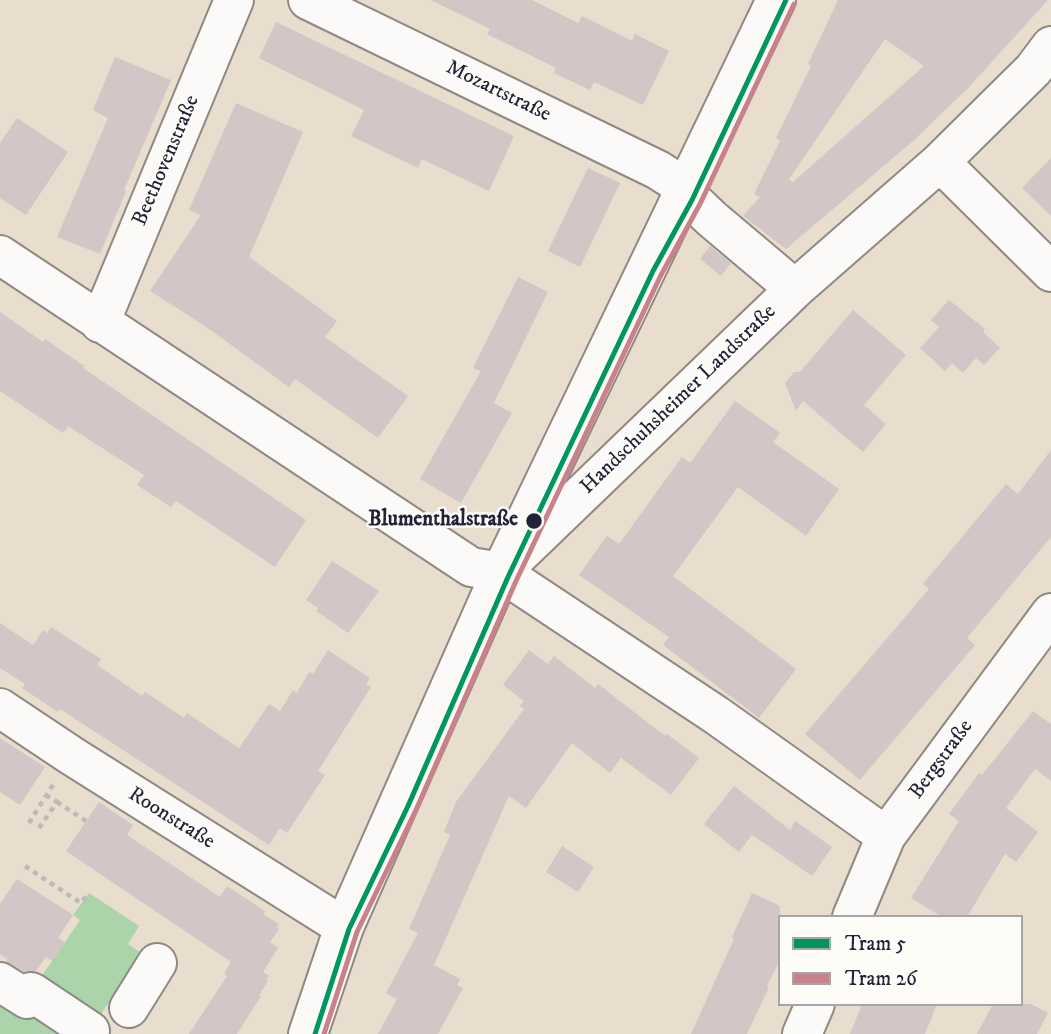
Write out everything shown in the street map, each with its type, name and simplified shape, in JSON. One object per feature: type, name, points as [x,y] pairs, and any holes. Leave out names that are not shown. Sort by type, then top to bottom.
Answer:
[{"type":"street","name":"Beethovenstraße","points":[[100,323],[234,0]]},
{"type":"street","name":"Mozartstraße","points":[[308,0],[658,170],[686,188]]},
{"type":"street","points":[[501,572],[776,0]]},
{"type":"street","name":"Handschuhsheimer Landstraße","points":[[308,1034],[344,927],[501,572],[794,289],[940,162],[1033,70],[1051,46]]},
{"type":"street","points":[[940,162],[1051,272]]},
{"type":"street","name":"Handschuhsheimer Landstraße","points":[[686,188],[692,200],[794,289]]},
{"type":"street","points":[[0,255],[471,567],[501,572],[716,715],[886,836]]},
{"type":"street","name":"Bergstraße","points":[[853,915],[886,836],[1051,613]]},
{"type":"street","name":"Roonstraße","points":[[0,708],[344,927]]},
{"type":"street","points":[[129,1008],[157,963]]},
{"type":"street","points":[[0,982],[27,999],[32,992],[90,1031]]},
{"type":"street","points":[[802,1034],[814,1006]]},
{"type":"path","points":[[29,823],[72,756]]},
{"type":"path","points":[[46,795],[86,821]]},
{"type":"path","points":[[39,828],[57,802]]},
{"type":"path","points":[[25,866],[81,903],[89,893]]},
{"type":"green space","points":[[89,893],[139,926],[128,944],[141,953],[90,1031],[92,1034],[0,1034],[0,983],[31,992],[80,920],[73,915]]},
{"type":"building","points":[[431,0],[532,0],[578,23],[582,16],[632,41],[635,34],[669,51],[643,105],[594,82],[590,90],[554,73],[556,68],[487,34],[490,29]]},
{"type":"building","points":[[838,0],[1048,0],[969,87],[913,141],[786,249],[743,216],[760,197],[754,194],[780,141],[776,138],[811,66],[808,64]],"holes":[[[885,39],[924,66],[793,182],[789,179]]]},
{"type":"building","points":[[276,22],[514,136],[489,191],[422,159],[418,168],[351,136],[364,110],[259,58]]},
{"type":"building","points":[[115,57],[171,80],[100,254],[57,237],[108,118],[93,110]]},
{"type":"building","points":[[236,103],[303,132],[249,257],[337,321],[325,337],[408,396],[378,438],[295,379],[289,387],[205,326],[150,291],[201,215],[189,210]]},
{"type":"building","points":[[17,118],[68,152],[26,215],[0,198],[0,143]]},
{"type":"building","points":[[1051,158],[1051,216],[1022,188]]},
{"type":"building","points":[[588,168],[620,183],[580,267],[548,251]]},
{"type":"building","points":[[710,246],[731,263],[721,276],[700,259]]},
{"type":"building","points":[[518,277],[548,292],[494,403],[512,413],[461,503],[420,479],[481,371],[473,368]]},
{"type":"building","points":[[949,300],[985,329],[983,332],[1000,348],[984,365],[976,358],[963,373],[952,363],[945,371],[920,348],[939,327],[931,320]]},
{"type":"building","points":[[853,310],[906,355],[864,405],[886,424],[863,452],[803,401],[796,411],[785,383],[794,372],[800,372]]},
{"type":"building","points":[[0,312],[43,342],[45,339],[84,366],[83,368],[306,520],[275,567],[176,501],[171,507],[137,485],[144,475],[68,426],[63,433],[0,391]]},
{"type":"building","points":[[735,401],[780,433],[773,442],[839,489],[806,536],[738,487],[673,576],[796,669],[759,718],[663,645],[669,637],[579,575],[607,536],[619,544],[682,457],[690,463]]},
{"type":"building","points":[[1051,450],[1051,537],[967,638],[975,645],[860,780],[805,734],[929,589],[923,584],[1006,484],[1018,494]]},
{"type":"building","points":[[332,561],[379,591],[348,633],[316,611],[318,608],[306,600]]},
{"type":"building","points":[[0,623],[33,645],[43,630],[47,633],[51,627],[101,659],[97,665],[142,696],[145,692],[184,718],[187,713],[239,748],[269,704],[280,711],[293,690],[297,693],[309,672],[313,674],[328,650],[370,678],[366,684],[371,687],[318,771],[325,775],[287,833],[280,828],[269,845],[60,709],[58,712],[22,688],[25,684],[0,668]]},
{"type":"building","points":[[529,650],[548,664],[554,656],[595,688],[598,684],[665,736],[667,734],[699,758],[671,795],[621,758],[610,773],[572,743],[526,808],[509,796],[434,965],[460,979],[457,985],[463,988],[438,1034],[378,1034],[397,999],[386,993],[418,933],[409,929],[450,835],[444,832],[456,802],[524,709],[520,706],[524,701],[503,685]]},
{"type":"building","points":[[1033,711],[1051,724],[1051,781],[1035,769],[1006,808],[1038,832],[1016,862],[1005,854],[968,915],[939,915],[911,898],[959,821],[949,814],[979,773],[982,775]]},
{"type":"building","points":[[0,738],[45,767],[20,805],[0,792]]},
{"type":"building","points":[[734,786],[790,830],[795,821],[832,847],[812,876],[752,835],[739,852],[704,824]]},
{"type":"building","points":[[99,802],[133,825],[127,835],[220,897],[227,886],[265,911],[263,914],[279,924],[276,927],[279,929],[270,942],[278,948],[263,972],[269,976],[266,980],[268,981],[237,1034],[189,1034],[227,976],[224,973],[231,962],[66,851]]},
{"type":"building","points":[[562,846],[594,867],[578,892],[546,872]]},
{"type":"building","points":[[17,879],[73,915],[58,938],[65,942],[53,961],[46,957],[36,971],[25,972],[7,962],[0,954],[0,904]]},
{"type":"building","points":[[752,893],[780,906],[778,964],[747,1034],[691,1034],[734,939],[732,937]]},
{"type":"building","points":[[1031,1004],[1048,1013],[1037,1034],[977,1034],[992,1006]]},
{"type":"building","points":[[861,1006],[936,1006],[925,1034],[850,1034]]},
{"type":"tram line","name":"5","points":[[315,1034],[349,929],[408,806],[508,577],[653,271],[692,200],[786,0]]},
{"type":"tram line","name":"26","points":[[324,1034],[357,932],[416,810],[516,581],[661,275],[700,204],[794,4]]},
{"type":"place","name":"Blumenthalstraße","points":[[534,521]]}]
